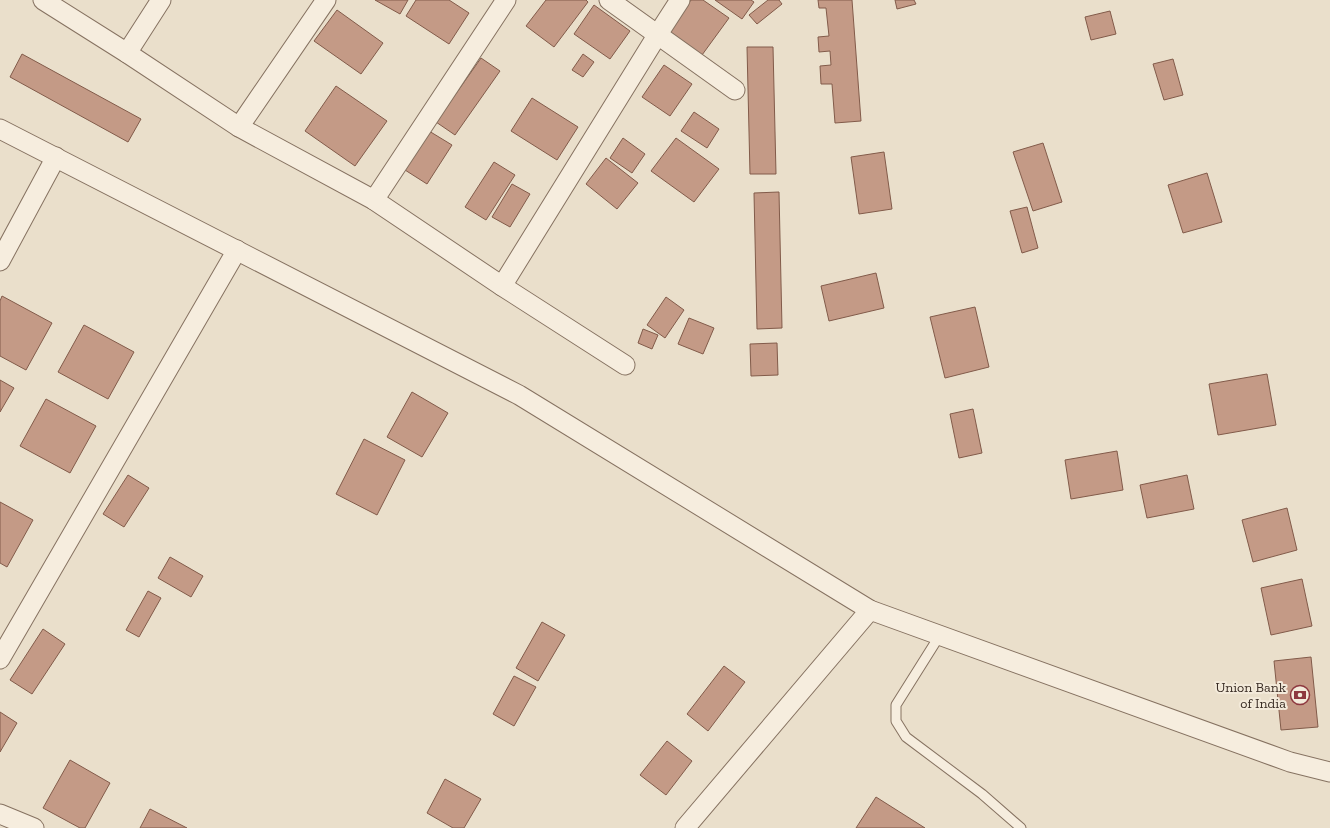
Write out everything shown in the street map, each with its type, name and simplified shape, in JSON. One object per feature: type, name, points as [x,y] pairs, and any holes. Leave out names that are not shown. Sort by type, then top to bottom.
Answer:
[{"type":"street","points":[[42,0],[127,53],[238,127],[374,200],[502,286],[625,365]]},
{"type":"street","points":[[127,53],[160,0]]},
{"type":"street","points":[[238,127],[326,0]]},
{"type":"street","points":[[374,200],[506,0]]},
{"type":"street","points":[[609,0],[735,90]]},
{"type":"street","points":[[502,286],[680,0]]},
{"type":"street","points":[[0,129],[518,395],[870,610],[1290,762],[1330,772]]},
{"type":"street","points":[[0,261],[56,157]]},
{"type":"street","points":[[0,659],[237,250]]},
{"type":"street","points":[[685,828],[870,610]]},
{"type":"street","points":[[0,814],[34,828]]},
{"type":"lane","points":[[940,635],[896,705],[896,721],[906,737],[982,794],[1021,828]]},
{"type":"building","points":[[375,0],[408,0],[400,14]]},
{"type":"building","points":[[416,0],[449,0],[469,13],[449,44],[406,16]]},
{"type":"building","points":[[546,0],[586,0],[588,2],[554,47],[526,26]]},
{"type":"building","points":[[691,0],[703,0],[729,18],[702,55],[669,31]]},
{"type":"building","points":[[715,0],[751,0],[754,2],[742,19]]},
{"type":"building","points":[[768,0],[779,0],[782,4],[757,24],[749,15]]},
{"type":"building","points":[[818,0],[852,0],[861,121],[835,123],[832,84],[821,84],[820,66],[831,65],[830,51],[819,52],[818,37],[829,36],[826,8],[819,8]]},
{"type":"building","points":[[895,0],[914,0],[916,4],[897,9]]},
{"type":"building","points":[[594,5],[630,31],[610,59],[574,34]]},
{"type":"building","points":[[337,10],[383,43],[361,74],[314,41]]},
{"type":"building","points":[[1110,11],[1116,34],[1091,40],[1085,17]]},
{"type":"building","points":[[747,47],[773,47],[776,174],[750,174]]},
{"type":"building","points":[[22,54],[141,119],[128,142],[10,77]]},
{"type":"building","points":[[583,54],[594,62],[583,77],[572,70]]},
{"type":"building","points":[[481,58],[500,71],[455,135],[436,122]]},
{"type":"building","points":[[1173,59],[1183,95],[1164,100],[1153,64]]},
{"type":"building","points":[[664,65],[692,84],[670,116],[642,97]]},
{"type":"building","points":[[336,86],[387,121],[355,166],[305,131]]},
{"type":"building","points":[[532,98],[578,127],[557,160],[511,131]]},
{"type":"building","points":[[694,112],[719,129],[707,148],[681,131]]},
{"type":"building","points":[[429,131],[452,145],[427,184],[405,170]]},
{"type":"building","points":[[623,138],[645,154],[632,173],[610,158]]},
{"type":"building","points":[[676,138],[719,169],[694,202],[651,171]]},
{"type":"building","points":[[1043,143],[1062,202],[1033,211],[1013,152]]},
{"type":"building","points":[[884,152],[892,209],[859,214],[851,157]]},
{"type":"building","points":[[606,158],[638,183],[617,209],[586,184]]},
{"type":"building","points":[[494,162],[515,175],[486,220],[465,207]]},
{"type":"building","points":[[1207,173],[1222,222],[1183,233],[1168,185]]},
{"type":"building","points":[[512,184],[530,194],[510,227],[492,217]]},
{"type":"building","points":[[779,192],[782,328],[757,329],[754,193]]},
{"type":"building","points":[[1027,207],[1038,248],[1022,253],[1010,211]]},
{"type":"building","points":[[876,273],[884,308],[829,321],[821,286]]},
{"type":"building","points":[[2,296],[52,323],[26,370],[0,356],[0,301]]},
{"type":"building","points":[[666,297],[684,310],[665,338],[647,325]]},
{"type":"building","points":[[975,307],[989,367],[945,378],[930,317]]},
{"type":"building","points":[[689,318],[714,328],[703,354],[678,344]]},
{"type":"building","points":[[84,325],[134,352],[108,399],[58,372]]},
{"type":"building","points":[[643,329],[658,335],[652,349],[638,343]]},
{"type":"building","points":[[777,343],[778,375],[751,376],[750,344]]},
{"type":"building","points":[[1267,374],[1276,425],[1218,435],[1209,384]]},
{"type":"building","points":[[0,380],[14,388],[0,412]]},
{"type":"building","points":[[412,392],[448,413],[422,457],[387,437]]},
{"type":"building","points":[[46,399],[96,426],[70,473],[20,446]]},
{"type":"building","points":[[973,409],[982,453],[959,458],[950,414]]},
{"type":"building","points":[[364,439],[405,460],[377,515],[336,494]]},
{"type":"building","points":[[1117,451],[1123,490],[1071,499],[1065,460]]},
{"type":"building","points":[[128,475],[149,488],[124,527],[103,514]]},
{"type":"building","points":[[1187,475],[1194,509],[1147,518],[1140,485]]},
{"type":"building","points":[[0,502],[33,520],[7,567],[0,563]]},
{"type":"building","points":[[1287,508],[1297,550],[1253,562],[1242,520]]},
{"type":"building","points":[[170,557],[203,576],[191,597],[158,578]]},
{"type":"building","points":[[1302,579],[1312,626],[1271,635],[1261,588]]},
{"type":"building","points":[[148,591],[161,598],[139,637],[126,630]]},
{"type":"building","points":[[542,622],[565,635],[538,681],[516,668]]},
{"type":"building","points":[[43,629],[65,644],[32,694],[10,680]]},
{"type":"building","points":[[1311,657],[1318,727],[1281,730],[1274,661]]},
{"type":"building","points":[[724,666],[745,682],[708,731],[687,714]]},
{"type":"building","points":[[514,676],[536,687],[514,726],[493,714]]},
{"type":"building","points":[[0,712],[17,723],[0,752]]},
{"type":"building","points":[[667,741],[692,761],[666,795],[640,775]]},
{"type":"building","points":[[70,760],[110,783],[85,828],[80,828],[43,808]]},
{"type":"building","points":[[445,779],[481,799],[464,828],[453,828],[427,813]]},
{"type":"building","points":[[876,797],[925,828],[856,828]]},
{"type":"building","points":[[150,809],[187,828],[140,828]]},
{"type":"place","name":"Union Bank of India","points":[[1300,695]]}]
